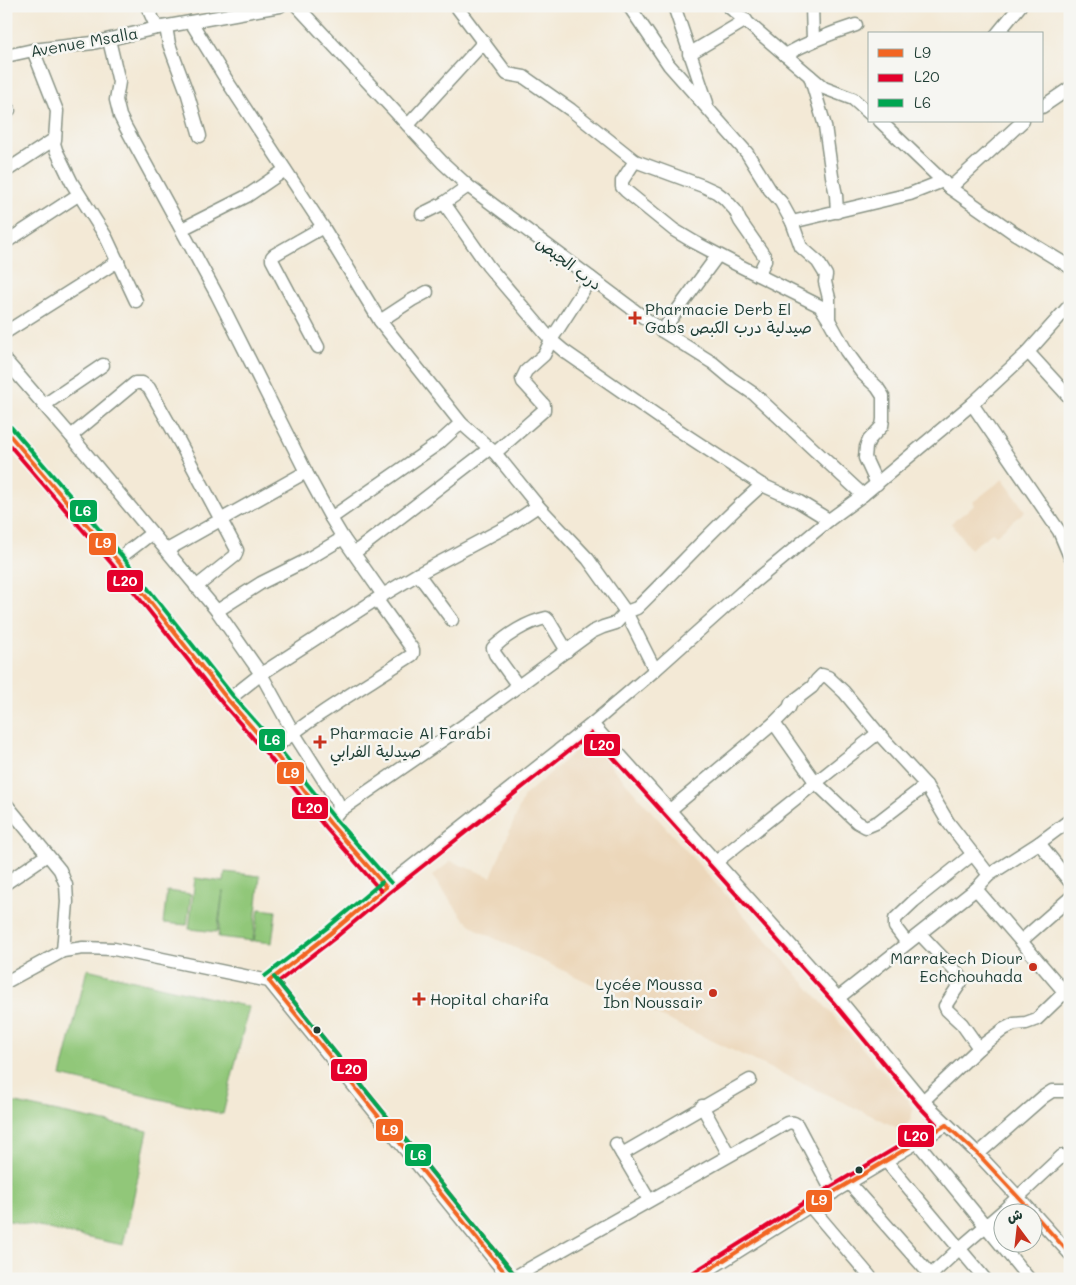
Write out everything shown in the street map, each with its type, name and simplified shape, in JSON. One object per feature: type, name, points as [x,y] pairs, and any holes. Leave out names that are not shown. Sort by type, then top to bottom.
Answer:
[{"type":"street","points":[[147,6],[170,44],[200,136]]},
{"type":"street","name":"Avenue Msalla","points":[[6,56],[33,50],[109,40],[191,22],[234,10],[280,6]]},
{"type":"street","name":"درب الجبص","points":[[298,6],[442,162],[468,186],[662,332],[713,363],[754,394],[863,495]]},
{"type":"street","points":[[456,6],[507,74],[524,77],[571,110],[635,161],[704,186],[724,198],[766,256],[758,275]]},
{"type":"street","points":[[629,6],[669,65],[747,153],[770,190],[781,202],[792,222],[802,247],[818,262],[826,275],[829,320]]},
{"type":"street","points":[[674,6],[709,110]]},
{"type":"street","points":[[729,6],[824,88],[853,100],[868,112]]},
{"type":"street","points":[[812,6],[813,40]]},
{"type":"street","points":[[999,32],[1020,6]]},
{"type":"street","points":[[689,54],[746,20]]},
{"type":"street","points":[[191,22],[229,84],[323,227],[380,322],[461,423],[492,451],[538,506],[588,560],[626,612],[655,670]]},
{"type":"street","points":[[785,55],[813,40],[856,25]]},
{"type":"street","points":[[109,40],[119,82],[116,100],[120,116],[217,295],[331,518],[413,650],[412,656],[293,732],[272,750]]},
{"type":"street","points":[[408,125],[484,42]]},
{"type":"street","points":[[6,171],[55,140],[58,111],[33,50]]},
{"type":"street","points":[[810,76],[825,126],[837,212]]},
{"type":"street","points":[[1044,106],[1070,88]]},
{"type":"street","points":[[881,122],[946,184],[1014,233],[1070,267]]},
{"type":"street","points":[[792,222],[946,184],[1022,122]]},
{"type":"street","points":[[53,140],[78,194],[106,237],[136,301]]},
{"type":"street","points":[[635,161],[622,181],[622,187],[674,230],[718,255],[820,306],[846,351],[862,374],[877,387],[883,396],[882,426],[870,440],[866,448],[865,458],[877,484]]},
{"type":"street","points":[[182,229],[247,196],[285,170]]},
{"type":"street","points":[[422,214],[444,203],[468,186]]},
{"type":"street","points":[[6,242],[78,194]]},
{"type":"street","points":[[444,203],[488,266],[551,340],[564,351],[669,424],[762,485],[798,501],[829,520]]},
{"type":"street","points":[[318,347],[272,260],[274,255],[323,227]]},
{"type":"street","points":[[662,332],[718,255]]},
{"type":"street","points":[[6,332],[118,261]]},
{"type":"street","points":[[354,553],[544,410],[544,405],[522,379],[526,372],[544,355],[551,340],[591,278]]},
{"type":"street","points":[[380,322],[427,292]]},
{"type":"street","points":[[269,982],[592,724],[742,592],[829,520],[877,484],[972,404],[1028,352],[1070,305]]},
{"type":"street","points":[[1028,352],[1068,394]]},
{"type":"street","points":[[6,361],[217,611],[261,674],[293,732],[337,801],[338,812]]},
{"type":"street","points":[[44,404],[103,365]]},
{"type":"street","points":[[71,436],[135,383],[142,382],[149,388],[237,550],[235,556],[196,587]]},
{"type":"street","points":[[972,404],[1059,531],[1070,557]]},
{"type":"street","points":[[331,518],[439,443],[461,423]]},
{"type":"street","points":[[6,431],[117,560],[228,700],[386,887]]},
{"type":"street","points":[[167,550],[306,472]]},
{"type":"street","points":[[330,823],[338,812],[476,717],[592,632],[603,626],[616,623],[626,612],[637,608],[733,510],[762,485]]},
{"type":"street","points":[[228,700],[261,674],[418,574],[508,526],[538,506]]},
{"type":"street","points":[[117,560],[152,533]]},
{"type":"street","points":[[217,611],[261,583],[303,562],[343,538]]},
{"type":"street","points":[[418,574],[452,620]]},
{"type":"street","points":[[518,686],[494,654],[493,648],[496,644],[516,631],[546,618],[567,651]]},
{"type":"street","points":[[670,810],[774,723],[789,708],[790,703],[812,687],[822,675],[828,677],[844,692],[878,733],[926,785],[948,822],[990,874]]},
{"type":"street","points":[[774,723],[816,783],[858,822],[866,826],[878,822],[926,785]]},
{"type":"street","points":[[592,724],[838,998],[923,1101],[978,1154],[1023,1202]]},
{"type":"street","points":[[716,862],[878,733]]},
{"type":"street","points":[[6,804],[60,870],[66,885],[67,902],[63,951]]},
{"type":"street","points":[[838,998],[976,889],[990,874],[1070,820]]},
{"type":"street","points":[[1038,843],[1070,882]]},
{"type":"street","points":[[907,943],[895,927],[895,919],[914,901],[973,854]]},
{"type":"street","points":[[6,883],[47,855]]},
{"type":"street","points":[[923,1101],[979,1048],[1004,1029],[1014,1024],[1026,1024],[1037,1019],[1068,990],[1021,941],[976,889]]},
{"type":"street","points":[[1021,941],[1070,898]]},
{"type":"street","points":[[920,934],[960,976],[961,982],[945,1006],[962,1024],[979,1048]]},
{"type":"street","points":[[6,982],[63,951],[83,948],[114,949],[269,982],[510,1279],[787,1123],[793,1122],[797,1125],[833,1192]]},
{"type":"street","points":[[649,1200],[619,1149],[750,1080]]},
{"type":"street","points":[[978,1154],[1043,1097],[1052,1091],[1068,1093]]},
{"type":"street","points":[[702,1106],[729,1155]]},
{"type":"street","points":[[694,1279],[946,1124]]},
{"type":"street","points":[[917,1142],[1029,1279]]},
{"type":"street","points":[[849,1183],[932,1277],[960,1248],[987,1226],[1062,1156]]},
{"type":"street","points":[[886,1161],[986,1279]]},
{"type":"street","points":[[810,1206],[872,1279]]},
{"type":"street","points":[[1044,1225],[1070,1254]]},
{"type":"shaded area","points":[[1003,479],[1025,511],[996,535],[992,533],[970,549],[951,523],[975,505],[973,502]]},
{"type":"shaded area","name":"Lycée Moussa Ibn Noussair","points":[[588,740],[905,1096],[913,1109],[911,1120],[902,1130],[479,931],[464,919],[432,876],[451,861],[491,877],[524,796]]},
{"type":"green space","points":[[225,872],[260,876],[253,941],[218,937],[223,891],[217,932],[189,929],[195,878],[224,882]]},
{"type":"green space","points":[[167,891],[191,894],[187,925],[163,923]]},
{"type":"green space","points":[[259,909],[276,911],[272,943],[254,941]]},
{"type":"green space","points":[[87,969],[249,1007],[223,1114],[61,1076]]},
{"type":"green space","points":[[6,1101],[148,1131],[123,1245],[6,1220]]},
{"type":"transit line","name":"L6","points":[[11,427],[122,556],[233,696],[391,883]]},
{"type":"transit line","name":"L9","points":[[6,431],[117,560],[228,700],[386,887]]},
{"type":"transit line","name":"L20","points":[[6,441],[112,564],[223,704],[381,891]]},
{"type":"transit line","name":"L20","points":[[515,1275],[278,982],[591,733],[833,1002],[936,1124],[807,1201],[691,1274]]},
{"type":"transit line","name":"L6","points":[[265,976],[382,882]]},
{"type":"transit line","name":"L9","points":[[269,981],[386,887]]},
{"type":"transit line","name":"L6","points":[[274,977],[515,1275]]},
{"type":"transit line","name":"L9","points":[[269,981],[510,1279]]},
{"type":"transit line","name":"L9","points":[[946,1125],[978,1154],[1023,1202]]},
{"type":"transit line","name":"L9","points":[[694,1279],[810,1206],[946,1125]]},
{"type":"transit line","name":"L9","points":[[1044,1225],[1070,1254]]},
{"type":"place","name":"Pharmacie Derb El Gabs صيدلية درب الكبص","points":[[635,318]]},
{"type":"place","name":"Pharmacie Al Farabi صيدلية الفرابي","points":[[320,742]]},
{"type":"place","name":"Marrakech Diour Echchouhada","points":[[1033,967]]},
{"type":"place","name":"Lycée Moussa Ibn Noussair","points":[[713,993]]},
{"type":"place","name":"Hopital charifa","points":[[419,999]]}]
